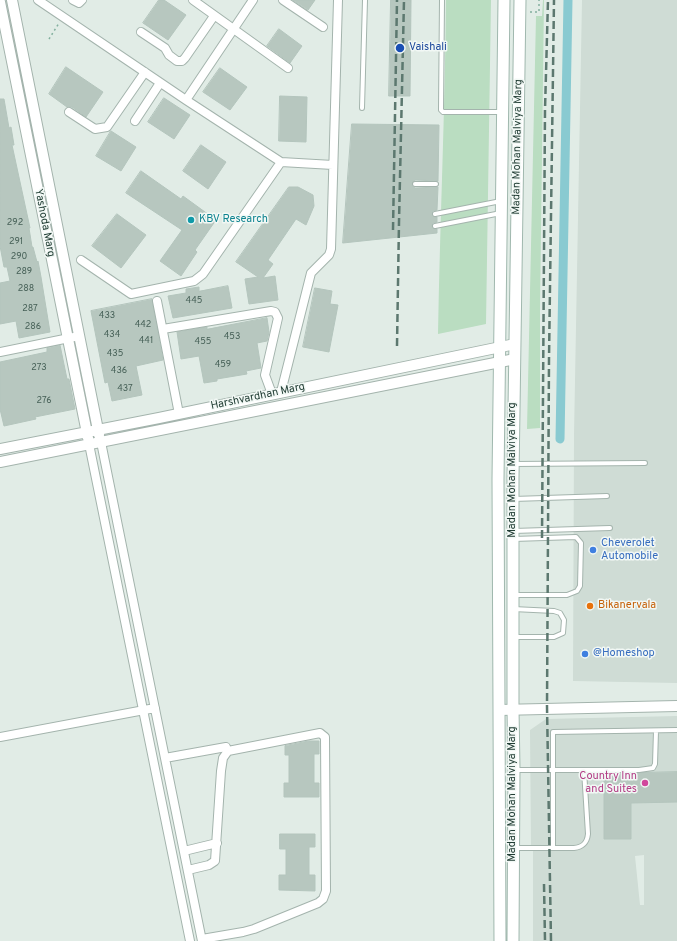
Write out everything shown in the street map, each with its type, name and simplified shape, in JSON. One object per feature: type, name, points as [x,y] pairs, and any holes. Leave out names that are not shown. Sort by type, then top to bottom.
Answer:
[{"type":"main road","name":"Madan Mohan Malviya Marg","points":[[500,941],[498,479],[504,0]]},
{"type":"main road","name":"Madan Mohan Malviya Marg","points":[[513,941],[513,464],[520,0]]},
{"type":"street","name":"Yashoda Marg","points":[[12,0],[100,442]]},
{"type":"street","points":[[38,0],[160,83],[281,162],[333,166]]},
{"type":"street","points":[[73,0],[79,3],[82,0]]},
{"type":"street","points":[[193,0],[288,68]]},
{"type":"street","points":[[186,100],[253,0]]},
{"type":"street","points":[[283,0],[323,27]]},
{"type":"street","points":[[276,393],[311,273],[331,252],[338,0]]},
{"type":"street","name":"Yashoda Marg","points":[[0,2],[89,444]]},
{"type":"street","points":[[141,32],[165,48],[169,55],[177,61],[182,61],[214,16]]},
{"type":"street","points":[[69,112],[95,129],[107,127],[144,72]]},
{"type":"street","points":[[135,121],[160,83]]},
{"type":"street","points":[[81,260],[131,294],[194,282],[203,274],[281,162]]},
{"type":"street","points":[[157,301],[179,414]]},
{"type":"street","points":[[162,329],[271,311],[275,312],[278,318],[265,375],[276,393]]},
{"type":"street","points":[[0,352],[79,336]]},
{"type":"street","name":"Harshvardhan Marg","points":[[0,449],[179,414],[515,344]]},
{"type":"street","name":"Harshvardhan Marg","points":[[0,462],[515,359]]},
{"type":"street","points":[[100,442],[202,940],[243,932],[318,903],[323,899],[326,891],[325,737],[320,733],[228,752],[225,755],[221,771],[215,861],[213,864],[188,870]]},
{"type":"street","points":[[89,444],[190,941]]},
{"type":"street","points":[[499,710],[677,706]]},
{"type":"street","points":[[0,737],[155,708]]},
{"type":"street","points":[[165,758],[226,747]]},
{"type":"street","points":[[184,851],[217,843]]},
{"type":"lane","points":[[362,108],[365,0]]},
{"type":"lane","points":[[442,0],[441,110],[443,112],[503,112]]},
{"type":"lane","points":[[415,184],[436,184]]},
{"type":"lane","points":[[435,214],[501,201]]},
{"type":"lane","points":[[435,226],[501,213]]},
{"type":"lane","points":[[513,464],[645,463]]},
{"type":"lane","points":[[513,499],[607,496]]},
{"type":"lane","points":[[513,535],[610,528]]},
{"type":"lane","points":[[513,535],[576,537],[581,543],[580,586],[577,591],[567,595],[513,595]]},
{"type":"lane","points":[[513,609],[554,611],[560,613],[564,620],[563,633],[554,637],[513,637]]},
{"type":"lane","points":[[553,847],[553,732],[677,730]]},
{"type":"lane","points":[[514,770],[639,770],[653,768],[655,764],[656,731]]},
{"type":"lane","points":[[514,848],[580,847],[585,844],[588,840],[588,834],[584,770]]},
{"type":"path","points":[[539,0],[539,12]]},
{"type":"path","points":[[49,39],[63,17]]},
{"type":"shaded area","points":[[582,0],[677,0],[677,683],[573,681],[574,435]]},
{"type":"shaded area","points":[[677,716],[677,941],[533,941],[533,850],[531,850],[530,730],[546,719]],"holes":[[[644,855],[644,905],[640,905],[635,856]]]},
{"type":"green space","points":[[446,0],[491,0],[486,324],[438,334],[445,83]]},
{"type":"green space","points":[[543,0],[540,428],[527,429],[536,16],[542,16]]},
{"type":"building","points":[[159,0],[164,0],[186,15],[168,40],[143,23]]},
{"type":"building","points":[[293,0],[315,0],[308,10]]},
{"type":"building","name":"Vaishali","points":[[391,0],[411,0],[410,96],[389,96]]},
{"type":"building","points":[[279,29],[302,46],[290,63],[267,46]]},
{"type":"building","points":[[66,67],[103,92],[86,117],[72,107],[67,107],[49,94]]},
{"type":"building","points":[[220,68],[247,87],[230,110],[203,92]]},
{"type":"building","points":[[280,96],[307,97],[306,142],[279,141]]},
{"type":"building","points":[[164,98],[190,115],[174,139],[148,122]]},
{"type":"building","points":[[0,99],[4,99],[9,128],[11,127],[14,145],[12,145],[30,228],[32,247],[37,262],[38,261],[50,332],[19,338],[16,321],[0,324],[0,283],[10,281],[7,267],[4,267],[0,246]]},
{"type":"building","points":[[352,124],[439,125],[438,181],[415,180],[412,184],[415,188],[438,187],[437,210],[433,211],[432,214],[434,217],[437,217],[437,222],[433,223],[432,226],[434,229],[437,229],[437,233],[343,243]]},
{"type":"building","points":[[111,131],[136,147],[121,171],[96,156]]},
{"type":"building","points":[[201,145],[226,162],[208,189],[183,171]]},
{"type":"building","points":[[141,171],[181,199],[183,196],[216,220],[195,250],[197,252],[181,276],[160,261],[182,230],[126,193]]},
{"type":"building","points":[[289,187],[298,187],[313,195],[314,206],[306,225],[296,219],[268,260],[273,264],[263,278],[275,276],[278,300],[249,304],[245,279],[258,277],[236,262]]},
{"type":"building","points":[[117,214],[146,235],[121,268],[92,246]]},
{"type":"building","points":[[228,286],[232,308],[173,318],[168,296],[186,293],[186,289],[199,287],[199,291]]},
{"type":"building","points":[[315,288],[332,291],[330,304],[338,305],[329,352],[303,347]]},
{"type":"building","points":[[152,299],[163,360],[136,366],[142,395],[112,401],[108,382],[105,383],[91,311]]},
{"type":"building","points":[[267,318],[269,332],[267,341],[257,343],[261,368],[246,371],[247,374],[217,379],[217,381],[204,383],[199,356],[181,359],[177,332],[207,327],[207,329]]},
{"type":"building","points":[[60,345],[75,409],[35,417],[36,419],[4,426],[0,409],[0,362],[47,352],[47,348]]},
{"type":"building","points":[[309,741],[319,741],[319,754],[314,754],[314,783],[319,783],[319,797],[284,797],[284,783],[289,783],[289,755],[285,755],[285,746]]},
{"type":"building","points":[[677,772],[677,802],[631,803],[631,839],[604,839],[604,774]]},
{"type":"building","points":[[280,834],[315,834],[315,847],[309,847],[309,875],[315,875],[315,891],[279,890],[279,875],[286,875],[286,849],[280,849]]},
{"type":"waterway","points":[[560,439],[568,0]]},
{"type":"railway","points":[[393,230],[397,0]]},
{"type":"railway","points":[[397,346],[404,0]]},
{"type":"railway","points":[[542,538],[545,110],[548,0]]},
{"type":"railway","points":[[551,941],[547,706],[549,359],[554,0]]},
{"type":"railway","points":[[544,884],[545,941]]},
{"type":"place","name":"Vaishali","points":[[400,48]]},
{"type":"place","name":"KBV Research","points":[[191,220]]},
{"type":"place","name":"Cheverolet Automobile","points":[[593,550]]},
{"type":"place","name":"Bikanervala","points":[[590,606]]},
{"type":"place","name":"@Homeshop","points":[[585,654]]},
{"type":"place","name":"Country Inn and Suites","points":[[645,783]]}]
